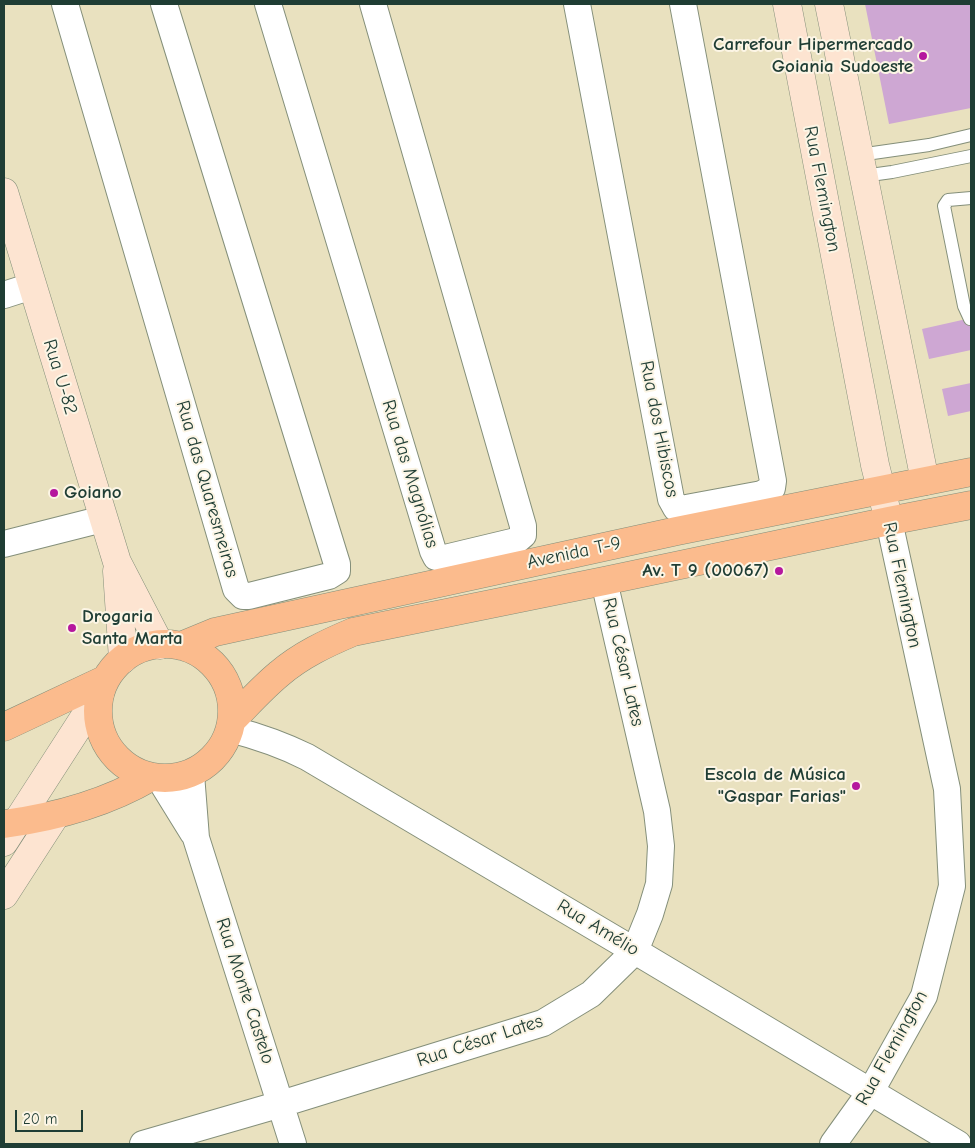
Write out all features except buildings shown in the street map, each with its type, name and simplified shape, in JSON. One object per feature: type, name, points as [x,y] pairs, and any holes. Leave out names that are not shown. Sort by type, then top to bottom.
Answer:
[{"type":"main road","name":"Avenida T-9","points":[[170,645],[215,632],[677,531],[971,472]]},
{"type":"main road","name":"Avenida T-9","points":[[231,725],[279,674],[325,644],[353,632],[604,582],[971,505]]},
{"type":"main road","points":[[4,727],[110,677],[147,647],[170,645],[196,652],[210,661],[221,674],[228,688],[232,704],[231,725],[224,744],[204,766],[190,774],[175,778],[155,777],[134,770],[119,760],[107,746],[100,729],[98,711],[110,677]]},
{"type":"main road","points":[[8,830],[111,798],[155,777]]},
{"type":"street","name":"Rua das Quaresmeiras","points":[[65,4],[236,588],[243,596],[249,596],[329,576],[337,571],[337,564],[164,4]]},
{"type":"street","name":"Rua das Magnólias","points":[[268,4],[432,551],[436,557],[445,558],[516,541],[524,535],[524,526],[373,4]]},
{"type":"street","name":"Rua dos Hibiscos","points":[[577,4],[671,499],[676,508],[681,509],[762,494],[772,488],[773,481],[683,4]]},
{"type":"street","name":"Rua Flemington","points":[[787,4],[880,490],[889,521],[946,789],[952,886],[924,996],[871,1092],[833,1144]]},
{"type":"street","points":[[829,4],[925,481]]},
{"type":"street","points":[[810,130],[831,165],[838,173],[847,177],[861,166]]},
{"type":"street","name":"Rua U-82","points":[[4,192],[117,562],[170,645]]},
{"type":"street","points":[[4,295],[32,286]]},
{"type":"street","points":[[4,544],[103,519]]},
{"type":"street","name":"Rua U-82","points":[[110,677],[117,562]]},
{"type":"street","name":"Rua César Lates","points":[[142,1144],[281,1104],[543,1023],[591,994],[636,951],[659,884],[661,846],[657,811],[604,582]]},
{"type":"street","points":[[8,830],[110,677]]},
{"type":"street","name":"Rua Amélio","points":[[231,725],[306,757],[636,951],[958,1144]]},
{"type":"street","name":"Rua Monte Castelo","points":[[190,774],[196,838],[293,1144]]},
{"type":"street","name":"Rua Monte Castelo","points":[[155,777],[196,838]]},
{"type":"street","points":[[4,895],[55,816]]},
{"type":"lane","points":[[861,166],[971,134]]},
{"type":"lane","points":[[861,166],[892,172],[971,156]]},
{"type":"lane","points":[[970,318],[964,306],[944,206],[952,199],[971,198]]},
{"type":"place","name":"Carrefour Hipermercado Goiania Sudoeste","points":[[923,56]]},
{"type":"place","name":"Goiano","points":[[54,493]]},
{"type":"place","name":"Av. T 9 (00067)","points":[[779,571]]},
{"type":"place","name":"Drogaria Santa Marta","points":[[72,628]]},
{"type":"place","name":"Escola de Música \"Gaspar Farias\"","points":[[856,786]]}]
